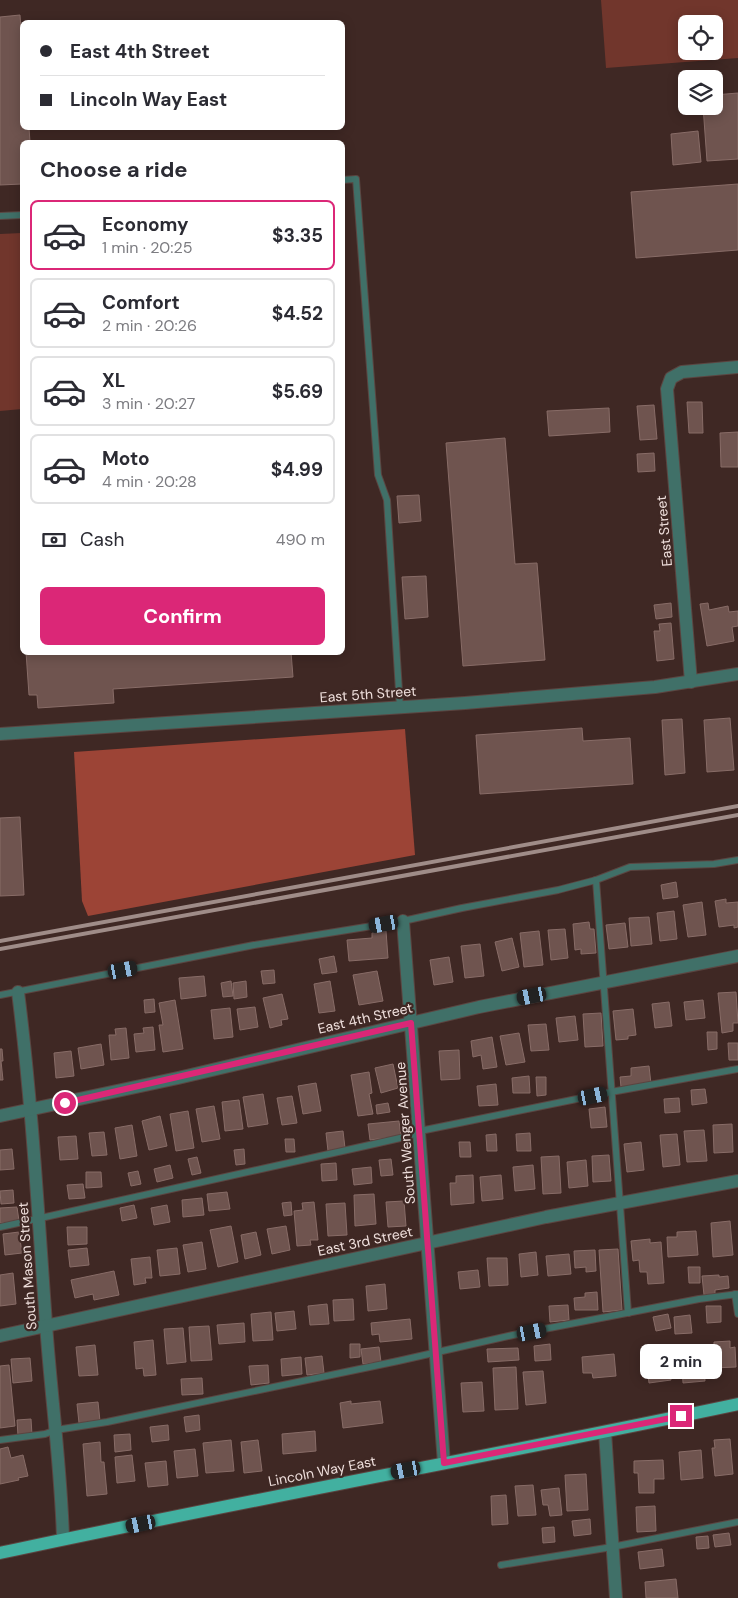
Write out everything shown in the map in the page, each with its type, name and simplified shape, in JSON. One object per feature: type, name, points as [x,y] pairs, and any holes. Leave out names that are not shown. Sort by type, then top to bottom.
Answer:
[{"type":"main road","name":"Lincoln Way East","points":[[0,1553],[738,1404]]},
{"type":"street","name":"East Street","points":[[691,682],[668,389],[672,378],[682,372],[738,367]]},
{"type":"street","name":"East 5th Street","points":[[0,734],[465,703],[646,688],[738,674]]},
{"type":"street","name":"South Wenger Avenue","points":[[403,921],[444,1463]]},
{"type":"street","name":"East 4th Street","points":[[0,1116],[168,1080],[479,1007],[738,956]]},
{"type":"street","name":"South Mason Street","points":[[18,992],[30,1110],[63,1539]]},
{"type":"street","name":"East 3rd Street","points":[[0,1336],[546,1217],[738,1181]]},
{"type":"street","points":[[605,1432],[616,1598]]},
{"type":"lane","points":[[345,180],[356,179],[378,475],[386,500],[400,707]]},
{"type":"lane","points":[[0,216],[20,215]]},
{"type":"lane","points":[[0,995],[254,945],[403,921],[558,890],[596,880],[630,867],[714,864],[738,860]]},
{"type":"lane","points":[[596,880],[628,1313]]},
{"type":"lane","points":[[0,1227],[409,1136],[420,1131],[611,1092],[738,1069]]},
{"type":"lane","points":[[0,1440],[45,1434],[56,1430],[155,1412],[628,1313],[737,1294],[738,1314]]},
{"type":"lane","points":[[501,1565],[612,1547],[738,1522]]},
{"type":"shaded area","points":[[601,0],[738,0],[738,58],[723,59],[723,15],[678,15],[678,60],[712,60],[606,68]]},
{"type":"shaded area","points":[[20,233],[20,409],[0,411],[0,234]]},
{"type":"shaded area","points":[[405,729],[415,855],[88,916],[82,901],[74,752]]},
{"type":"building","points":[[20,15],[20,130],[29,130],[30,140],[20,140],[20,184],[0,185],[0,17]]},
{"type":"building","points":[[738,93],[738,159],[707,161],[704,115],[723,115],[723,94]]},
{"type":"building","points":[[698,131],[701,162],[673,165],[671,134]]},
{"type":"building","points":[[738,184],[738,250],[636,258],[631,192]]},
{"type":"building","points":[[687,402],[702,402],[703,433],[689,433]]},
{"type":"building","points":[[654,405],[657,439],[640,440],[637,406]]},
{"type":"building","points":[[609,408],[610,432],[549,436],[547,411]]},
{"type":"building","points":[[738,432],[738,467],[721,467],[720,433]]},
{"type":"building","points":[[505,438],[515,564],[537,563],[545,660],[463,666],[446,443]]},
{"type":"building","points":[[654,453],[655,471],[638,472],[637,454]]},
{"type":"building","points":[[419,495],[421,521],[399,523],[397,496]]},
{"type":"building","points":[[426,576],[428,617],[405,619],[402,577]]},
{"type":"building","points":[[671,603],[672,617],[656,619],[654,605]]},
{"type":"building","points":[[708,603],[709,610],[728,606],[729,612],[738,611],[738,626],[732,627],[734,641],[707,646],[700,604]]},
{"type":"building","points":[[671,623],[674,659],[657,661],[654,631],[660,631],[659,624]]},
{"type":"building","points":[[26,655],[291,655],[293,677],[113,689],[114,703],[38,708],[37,695],[29,695]]},
{"type":"building","points":[[730,718],[734,770],[707,772],[704,720]]},
{"type":"building","points":[[682,719],[685,773],[665,775],[662,720]]},
{"type":"building","points":[[582,728],[583,741],[630,738],[633,784],[480,794],[476,735]]},
{"type":"building","points":[[20,817],[24,895],[0,896],[0,818]]},
{"type":"building","points":[[676,882],[678,897],[663,899],[661,885]]},
{"type":"building","points":[[726,899],[726,903],[738,902],[738,927],[734,928],[734,925],[719,927],[715,901]]},
{"type":"building","points":[[702,902],[706,935],[688,937],[683,905]]},
{"type":"building","points":[[674,911],[677,939],[660,941],[657,913]]},
{"type":"building","points":[[649,917],[652,944],[631,946],[629,918]]},
{"type":"building","points":[[589,922],[590,929],[594,929],[596,953],[581,954],[581,949],[575,950],[573,924]]},
{"type":"building","points":[[625,923],[628,947],[609,949],[606,925]]},
{"type":"building","points":[[565,929],[568,958],[551,960],[548,930]]},
{"type":"building","points":[[386,931],[388,958],[349,961],[347,940],[372,938],[372,933]]},
{"type":"building","points":[[539,931],[543,965],[524,967],[520,933]]},
{"type":"building","points":[[512,938],[519,967],[502,971],[495,942]]},
{"type":"building","points":[[480,944],[484,976],[465,978],[461,946]]},
{"type":"building","points":[[334,956],[337,972],[322,974],[319,959]]},
{"type":"building","points":[[449,957],[453,982],[434,985],[430,960]]},
{"type":"building","points":[[274,970],[275,983],[263,984],[261,971]]},
{"type":"building","points":[[377,971],[383,1001],[359,1005],[353,975]]},
{"type":"building","points":[[204,976],[206,996],[181,999],[179,978]]},
{"type":"building","points":[[231,981],[233,996],[223,997],[221,983]]},
{"type":"building","points":[[246,981],[247,997],[234,999],[233,983]]},
{"type":"building","points":[[330,981],[335,1011],[319,1013],[314,984]]},
{"type":"building","points":[[736,992],[738,1023],[733,1023],[733,1031],[722,1033],[718,993]]},
{"type":"building","points":[[282,994],[288,1019],[281,1020],[282,1025],[270,1028],[263,998]]},
{"type":"building","points":[[154,999],[155,1012],[145,1013],[144,1000]]},
{"type":"building","points":[[175,1000],[183,1049],[163,1052],[159,1025],[163,1025],[159,1003]]},
{"type":"building","points":[[703,1000],[705,1018],[686,1020],[684,1002]]},
{"type":"building","points":[[669,1002],[672,1026],[655,1028],[652,1004]]},
{"type":"building","points":[[255,1007],[258,1027],[240,1030],[237,1009]]},
{"type":"building","points":[[230,1008],[233,1037],[214,1039],[211,1010]]},
{"type":"building","points":[[633,1009],[636,1035],[628,1036],[628,1039],[616,1040],[613,1011]]},
{"type":"building","points":[[601,1013],[603,1046],[585,1047],[583,1014]]},
{"type":"building","points":[[575,1016],[578,1040],[559,1042],[556,1018]]},
{"type":"building","points":[[546,1024],[549,1050],[531,1051],[528,1025]]},
{"type":"building","points":[[153,1027],[155,1050],[136,1052],[134,1034],[144,1033],[143,1028]]},
{"type":"building","points":[[126,1028],[129,1058],[111,1060],[109,1035],[116,1035],[115,1029]]},
{"type":"building","points":[[707,1032],[717,1032],[717,1049],[708,1050]]},
{"type":"building","points":[[519,1033],[525,1062],[506,1065],[500,1036]]},
{"type":"building","points":[[492,1037],[497,1067],[483,1069],[481,1055],[473,1057],[471,1041]]},
{"type":"building","points":[[728,1043],[738,1043],[738,1060],[729,1060]]},
{"type":"building","points":[[101,1044],[104,1065],[81,1069],[78,1048]]},
{"type":"building","points":[[0,1049],[2,1049],[3,1080],[0,1080]]},
{"type":"building","points":[[459,1050],[460,1079],[441,1080],[439,1051]]},
{"type":"building","points":[[71,1051],[74,1076],[56,1078],[54,1053]]},
{"type":"building","points":[[393,1064],[398,1088],[381,1093],[375,1068]]},
{"type":"building","points":[[649,1066],[651,1084],[621,1087],[620,1077],[631,1076],[631,1068]]},
{"type":"building","points":[[369,1072],[372,1093],[369,1094],[373,1114],[358,1116],[351,1075]]},
{"type":"building","points":[[529,1076],[530,1093],[513,1093],[512,1078]]},
{"type":"building","points":[[536,1077],[546,1077],[546,1095],[537,1096]]},
{"type":"building","points":[[316,1083],[321,1111],[303,1114],[298,1086]]},
{"type":"building","points":[[496,1084],[498,1105],[479,1106],[477,1086]]},
{"type":"building","points":[[705,1089],[707,1103],[692,1105],[691,1090]]},
{"type":"building","points":[[263,1094],[268,1124],[248,1127],[243,1097]]},
{"type":"building","points":[[292,1096],[297,1123],[282,1125],[277,1098]]},
{"type":"building","points":[[679,1098],[680,1112],[665,1113],[664,1099]]},
{"type":"building","points":[[239,1100],[243,1129],[225,1131],[222,1102]]},
{"type":"building","points":[[388,1103],[390,1112],[377,1114],[376,1105]]},
{"type":"building","points":[[214,1106],[220,1139],[202,1142],[196,1109]]},
{"type":"building","points":[[605,1107],[607,1127],[591,1128],[589,1109]]},
{"type":"building","points":[[188,1111],[194,1148],[176,1151],[170,1114]]},
{"type":"building","points":[[160,1116],[167,1146],[149,1150],[142,1121]]},
{"type":"building","points":[[399,1121],[401,1136],[370,1140],[368,1124]]},
{"type":"building","points":[[732,1124],[733,1152],[714,1153],[713,1125]]},
{"type":"building","points":[[132,1125],[137,1156],[120,1159],[115,1128]]},
{"type":"building","points":[[704,1130],[707,1161],[687,1162],[684,1131]]},
{"type":"building","points":[[343,1131],[345,1148],[328,1151],[326,1133]]},
{"type":"building","points":[[104,1132],[107,1155],[92,1156],[89,1133]]},
{"type":"building","points":[[530,1133],[531,1151],[517,1151],[516,1134]]},
{"type":"building","points":[[496,1134],[497,1151],[487,1151],[486,1135]]},
{"type":"building","points":[[677,1134],[680,1165],[663,1167],[660,1135]]},
{"type":"building","points":[[76,1136],[78,1159],[60,1160],[58,1137]]},
{"type":"building","points":[[285,1139],[294,1139],[295,1152],[286,1152]]},
{"type":"building","points":[[459,1142],[470,1142],[471,1157],[460,1157]]},
{"type":"building","points":[[641,1142],[644,1170],[627,1172],[624,1144]]},
{"type":"building","points":[[12,1149],[14,1169],[0,1170],[0,1150]]},
{"type":"building","points":[[244,1149],[245,1164],[236,1165],[234,1150]]},
{"type":"building","points":[[609,1155],[611,1181],[593,1182],[592,1156]]},
{"type":"building","points":[[559,1156],[561,1193],[543,1194],[541,1157]]},
{"type":"building","points":[[197,1157],[201,1173],[192,1175],[188,1159]]},
{"type":"building","points":[[391,1159],[393,1175],[381,1176],[379,1160]]},
{"type":"building","points":[[586,1160],[588,1186],[569,1188],[567,1162]]},
{"type":"building","points":[[336,1163],[337,1180],[322,1181],[321,1164]]},
{"type":"building","points":[[170,1165],[173,1178],[157,1182],[154,1169]]},
{"type":"building","points":[[533,1165],[535,1189],[515,1191],[513,1167]]},
{"type":"building","points":[[371,1167],[372,1183],[354,1185],[352,1169]]},
{"type":"building","points":[[138,1171],[141,1184],[131,1186],[128,1173]]},
{"type":"building","points":[[86,1172],[101,1172],[102,1187],[86,1188]]},
{"type":"building","points":[[473,1175],[474,1203],[451,1205],[450,1183],[456,1183],[456,1176]]},
{"type":"building","points":[[501,1175],[503,1199],[482,1201],[480,1177]]},
{"type":"building","points":[[83,1184],[85,1198],[69,1199],[67,1185]]},
{"type":"building","points":[[13,1190],[14,1203],[1,1204],[0,1191]]},
{"type":"building","points":[[227,1192],[230,1209],[209,1211],[207,1194]]},
{"type":"building","points":[[374,1194],[376,1224],[355,1226],[354,1195]]},
{"type":"building","points":[[202,1198],[204,1215],[183,1217],[182,1200]]},
{"type":"building","points":[[404,1201],[406,1226],[388,1227],[386,1202]]},
{"type":"building","points":[[291,1202],[292,1215],[284,1216],[282,1203]]},
{"type":"building","points":[[314,1202],[318,1240],[310,1240],[311,1245],[297,1246],[294,1211],[303,1210],[302,1203]]},
{"type":"building","points":[[345,1203],[347,1235],[328,1236],[326,1204]]},
{"type":"building","points":[[134,1205],[137,1218],[122,1221],[120,1208]]},
{"type":"building","points":[[167,1205],[170,1222],[154,1225],[151,1208]]},
{"type":"building","points":[[17,1207],[19,1221],[0,1223],[0,1208]]},
{"type":"building","points":[[730,1221],[733,1255],[713,1257],[711,1223]]},
{"type":"building","points":[[231,1226],[238,1262],[218,1267],[210,1230]]},
{"type":"building","points":[[286,1226],[290,1250],[272,1254],[267,1229]]},
{"type":"building","points":[[67,1227],[87,1227],[87,1244],[68,1245]]},
{"type":"building","points":[[696,1231],[698,1255],[668,1257],[667,1237],[677,1237],[677,1232]]},
{"type":"building","points":[[19,1232],[22,1253],[5,1255],[3,1234]]},
{"type":"building","points":[[256,1232],[261,1255],[245,1259],[241,1235]]},
{"type":"building","points":[[650,1239],[650,1243],[661,1242],[664,1283],[648,1284],[647,1272],[640,1272],[639,1260],[633,1261],[631,1241]]},
{"type":"building","points":[[202,1242],[206,1269],[188,1272],[183,1245]]},
{"type":"building","points":[[87,1248],[89,1265],[70,1267],[68,1250]]},
{"type":"building","points":[[177,1248],[180,1274],[160,1276],[157,1250]]},
{"type":"building","points":[[618,1249],[622,1310],[603,1312],[599,1250]]},
{"type":"building","points":[[595,1250],[596,1271],[586,1272],[586,1267],[575,1268],[574,1251]]},
{"type":"building","points":[[536,1252],[538,1275],[521,1277],[519,1254]]},
{"type":"building","points":[[569,1254],[571,1274],[548,1276],[546,1256]]},
{"type":"building","points":[[150,1257],[152,1278],[145,1278],[146,1283],[134,1285],[131,1259]]},
{"type":"building","points":[[487,1258],[507,1258],[508,1285],[489,1286]]},
{"type":"building","points":[[688,1267],[700,1267],[700,1283],[689,1283]]},
{"type":"building","points":[[478,1270],[480,1287],[460,1289],[458,1272]]},
{"type":"building","points":[[114,1271],[119,1295],[94,1300],[93,1294],[75,1298],[71,1280]]},
{"type":"building","points":[[13,1273],[16,1304],[0,1306],[0,1275]]},
{"type":"building","points":[[719,1275],[719,1277],[728,1276],[729,1288],[715,1290],[715,1294],[704,1295],[702,1276]]},
{"type":"building","points":[[385,1284],[387,1309],[368,1311],[366,1286]]},
{"type":"building","points":[[597,1292],[598,1310],[575,1310],[574,1298],[585,1297],[585,1293]]},
{"type":"building","points":[[353,1299],[354,1320],[334,1321],[333,1300]]},
{"type":"building","points":[[327,1304],[329,1324],[310,1325],[308,1306]]},
{"type":"building","points":[[568,1305],[569,1320],[550,1322],[549,1306]]},
{"type":"building","points":[[706,1306],[721,1306],[721,1322],[707,1323]]},
{"type":"building","points":[[294,1311],[296,1329],[277,1331],[275,1313]]},
{"type":"building","points":[[271,1312],[273,1340],[253,1341],[251,1314]]},
{"type":"building","points":[[668,1314],[671,1328],[656,1331],[653,1317]]},
{"type":"building","points":[[690,1315],[692,1333],[675,1334],[674,1317]]},
{"type":"building","points":[[410,1319],[412,1339],[380,1342],[379,1334],[372,1335],[371,1323]]},
{"type":"building","points":[[244,1323],[245,1342],[219,1344],[217,1325]]},
{"type":"building","points":[[209,1326],[212,1360],[191,1361],[189,1327]]},
{"type":"building","points":[[183,1328],[186,1362],[167,1364],[164,1329]]},
{"type":"building","points":[[153,1340],[156,1375],[144,1376],[143,1368],[136,1369],[134,1342]]},
{"type":"building","points":[[730,1341],[730,1348],[735,1347],[736,1367],[713,1368],[714,1342]]},
{"type":"building","points":[[350,1344],[360,1344],[360,1357],[350,1358]]},
{"type":"building","points":[[550,1344],[551,1360],[535,1361],[534,1346]]},
{"type":"building","points":[[95,1345],[98,1375],[79,1376],[76,1347]]},
{"type":"building","points":[[379,1347],[381,1362],[363,1364],[361,1349]]},
{"type":"building","points":[[518,1348],[519,1360],[488,1362],[487,1349]]},
{"type":"building","points":[[703,1348],[705,1381],[683,1383],[681,1349]]},
{"type":"building","points":[[614,1354],[616,1376],[593,1378],[592,1373],[583,1373],[582,1357]]},
{"type":"building","points":[[322,1356],[324,1373],[307,1375],[305,1358]]},
{"type":"building","points":[[301,1357],[302,1374],[282,1376],[281,1359]]},
{"type":"building","points":[[668,1357],[671,1380],[649,1383],[646,1359]]},
{"type":"building","points":[[30,1358],[32,1381],[13,1383],[11,1359]]},
{"type":"building","points":[[9,1365],[15,1426],[0,1428],[0,1366]]},
{"type":"building","points":[[268,1365],[269,1383],[251,1385],[249,1366]]},
{"type":"building","points":[[516,1367],[518,1409],[495,1410],[493,1368]]},
{"type":"building","points":[[543,1371],[546,1403],[526,1405],[523,1372]]},
{"type":"building","points":[[202,1378],[203,1394],[182,1395],[181,1379]]},
{"type":"building","points":[[482,1382],[484,1411],[463,1412],[461,1383]]},
{"type":"building","points":[[351,1401],[351,1404],[380,1401],[383,1423],[343,1428],[340,1403]]},
{"type":"building","points":[[98,1402],[100,1421],[79,1423],[77,1404]]},
{"type":"building","points":[[199,1415],[200,1430],[186,1432],[184,1417]]},
{"type":"building","points":[[31,1419],[32,1435],[18,1436],[17,1420]]},
{"type":"building","points":[[168,1425],[169,1440],[152,1442],[150,1427]]},
{"type":"building","points":[[315,1431],[316,1451],[283,1454],[282,1434]]},
{"type":"building","points":[[130,1434],[131,1450],[115,1452],[114,1435]]},
{"type":"building","points":[[730,1439],[733,1474],[715,1476],[712,1448],[715,1448],[714,1440]]},
{"type":"building","points":[[231,1440],[234,1471],[206,1473],[203,1443]]},
{"type":"building","points":[[258,1440],[262,1471],[244,1473],[241,1442]]},
{"type":"building","points":[[100,1442],[101,1462],[104,1462],[107,1494],[87,1496],[83,1444]]},
{"type":"building","points":[[8,1447],[11,1458],[23,1455],[28,1476],[0,1484],[0,1449]]},
{"type":"building","points":[[195,1449],[198,1476],[177,1478],[174,1451]]},
{"type":"building","points":[[701,1450],[703,1478],[681,1480],[679,1452]]},
{"type":"building","points":[[132,1455],[135,1481],[117,1483],[115,1457]]},
{"type":"building","points":[[663,1460],[664,1479],[654,1479],[654,1493],[639,1493],[638,1473],[634,1473],[634,1461]]},
{"type":"building","points":[[166,1461],[168,1485],[148,1487],[145,1463]]},
{"type":"building","points":[[586,1474],[588,1510],[567,1511],[565,1475]]},
{"type":"building","points":[[533,1485],[536,1515],[518,1516],[515,1486]]},
{"type":"building","points":[[559,1488],[562,1515],[550,1516],[548,1505],[543,1505],[541,1490]]},
{"type":"building","points":[[506,1495],[508,1524],[492,1525],[491,1496]]},
{"type":"building","points":[[655,1506],[656,1531],[637,1532],[636,1507]]},
{"type":"building","points":[[590,1519],[591,1534],[574,1536],[572,1521]]},
{"type":"building","points":[[554,1527],[555,1542],[543,1543],[542,1528]]},
{"type":"building","points":[[729,1533],[731,1545],[715,1547],[713,1535]]},
{"type":"building","points":[[708,1536],[709,1548],[697,1549],[696,1537]]},
{"type":"building","points":[[662,1549],[664,1566],[640,1569],[638,1552]]},
{"type":"building","points":[[676,1579],[678,1598],[646,1598],[645,1582]]},
{"type":"railway","points":[[0,941],[738,806]]},
{"type":"railway","points":[[0,949],[738,815]]},
{"type":"route","points":[[65,1103],[411,1023],[444,1463],[681,1416]]}]
